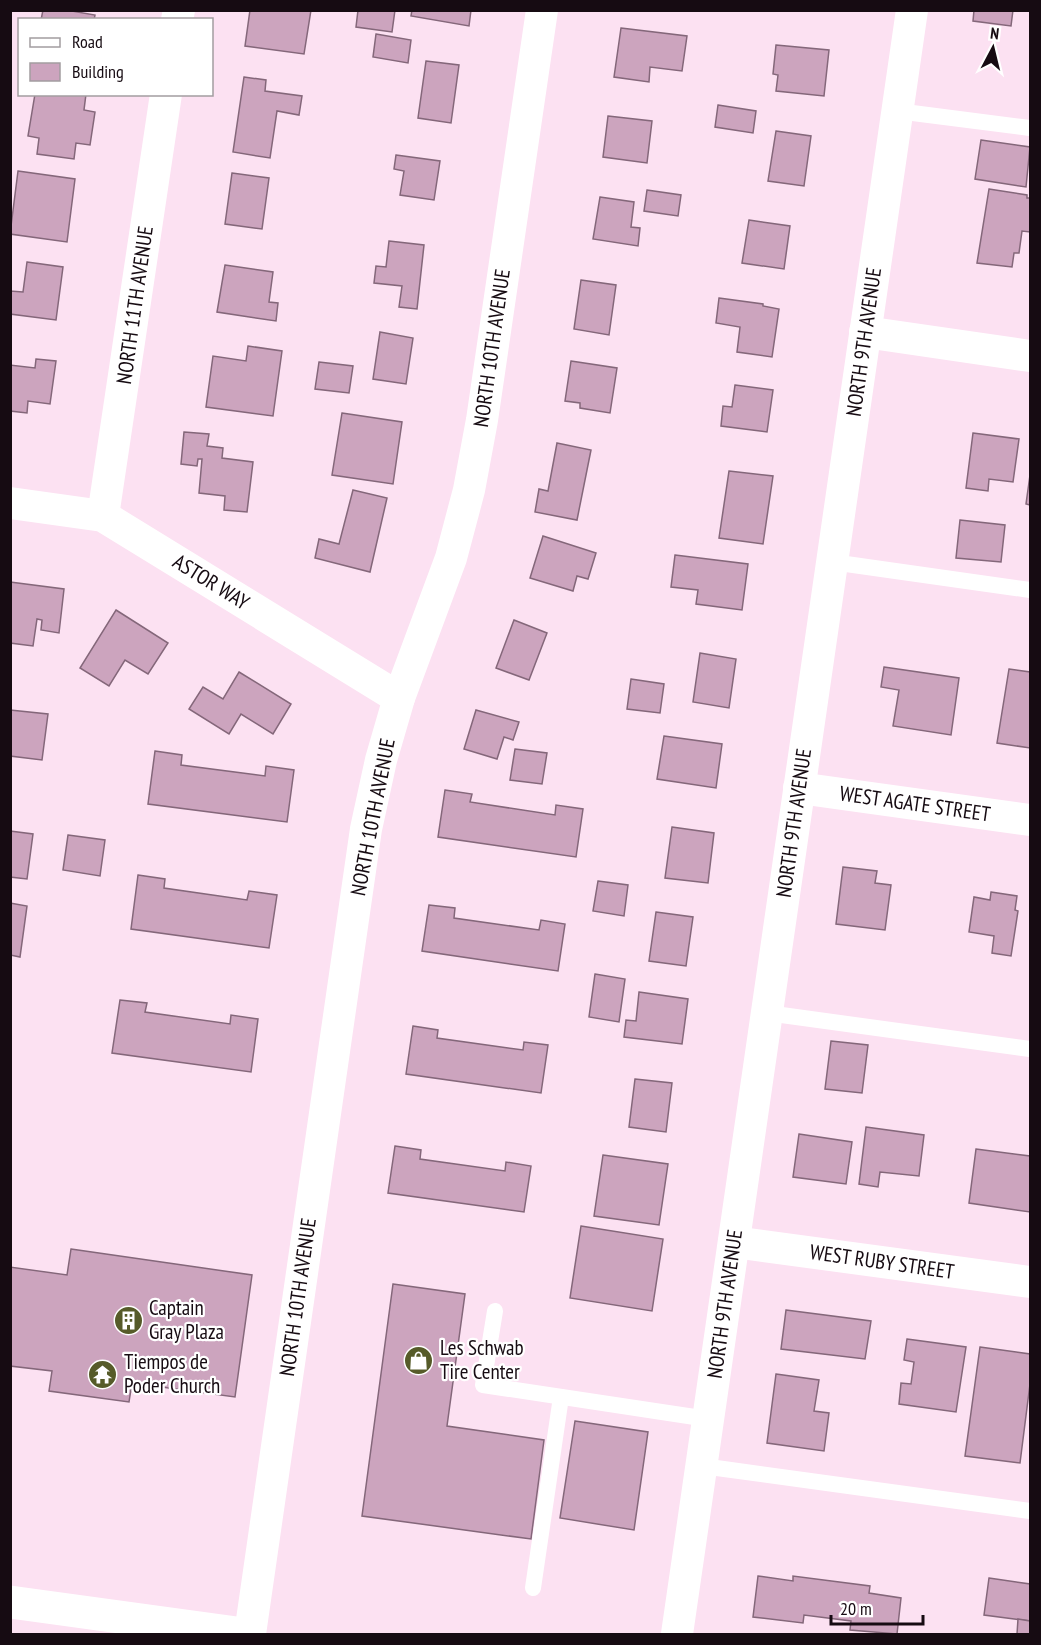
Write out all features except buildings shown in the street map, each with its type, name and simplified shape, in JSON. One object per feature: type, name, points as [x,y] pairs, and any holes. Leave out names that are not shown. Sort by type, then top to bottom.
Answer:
[{"type":"main road","points":[[10,1602],[244,1635]]},
{"type":"street","name":"NORTH 10TH AVENUE","points":[[250,1635],[366,829],[381,760],[399,698],[451,558],[469,490],[482,420],[542,10]]},
{"type":"street","name":"NORTH 9TH AVENUE","points":[[677,1635],[912,10]]},
{"type":"street","name":"NORTH 11TH AVENUE","points":[[104,516],[166,96]]},
{"type":"street","points":[[865,332],[1030,356]]},
{"type":"street","name":"ASTOR WAY","points":[[10,502],[104,516],[399,698]]},
{"type":"street","name":"WEST AGATE STREET","points":[[799,788],[1030,820]]},
{"type":"street","name":"WEST RUBY STREET","points":[[734,1242],[1030,1282]]},
{"type":"lane","points":[[897,111],[1030,128]]},
{"type":"lane","points":[[832,562],[1030,590]]},
{"type":"lane","points":[[767,1013],[1030,1049]]},
{"type":"lane","points":[[495,1311],[483,1385],[708,1419]]},
{"type":"lane","points":[[532,1588],[561,1397]]},
{"type":"lane","points":[[702,1466],[1030,1511]]},
{"type":"place","name":"Captain Gray Plaza","points":[[128,1320]]},
{"type":"place","name":"Les Schwab Tire Center","points":[[419,1360]]},
{"type":"place","name":"Tiempos de Poder Church","points":[[103,1374]]}]
